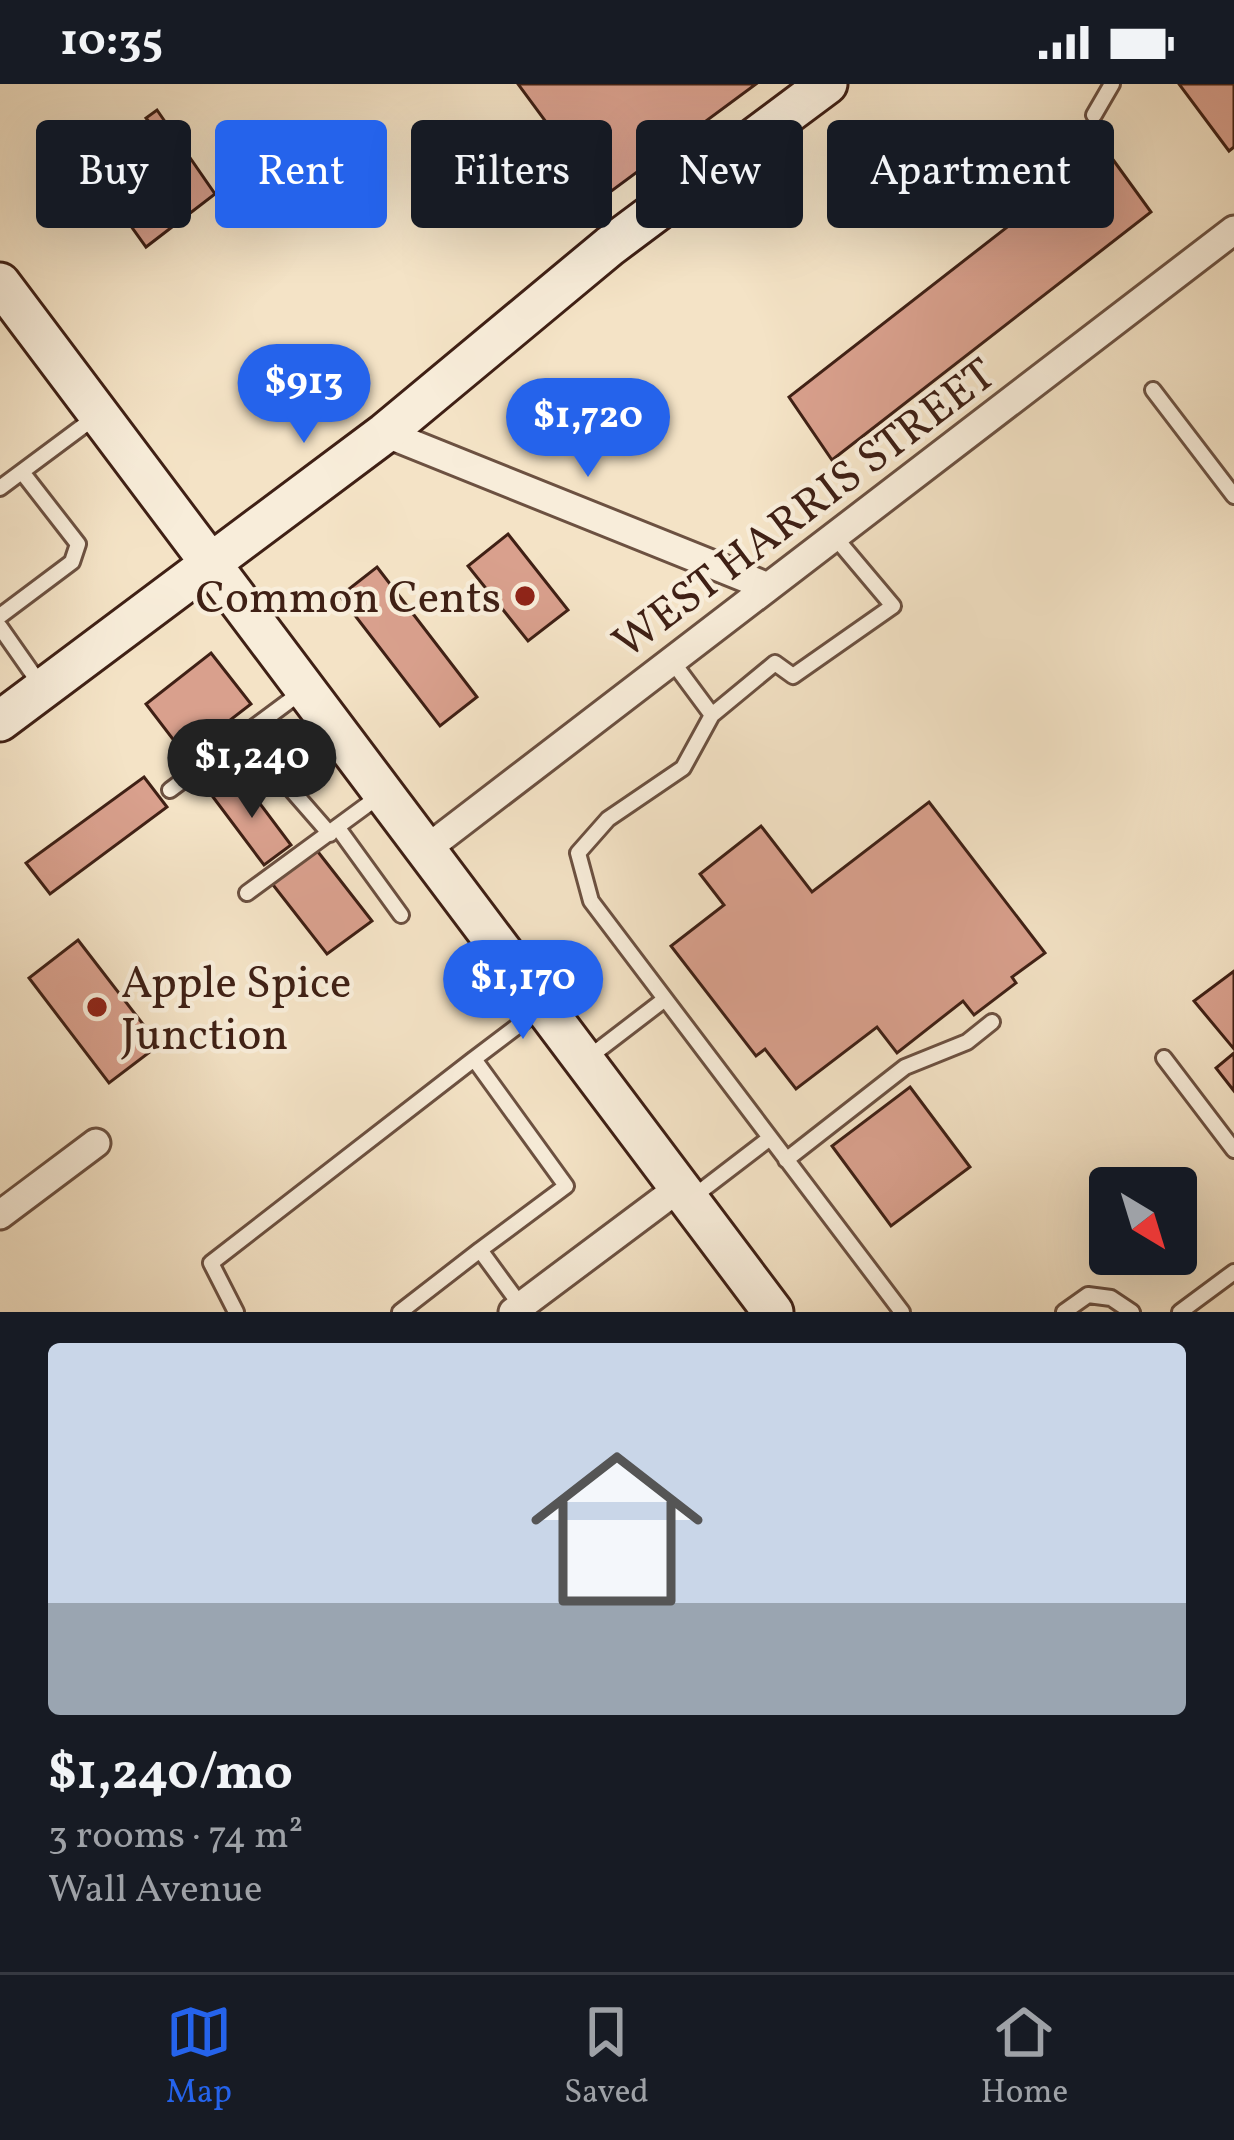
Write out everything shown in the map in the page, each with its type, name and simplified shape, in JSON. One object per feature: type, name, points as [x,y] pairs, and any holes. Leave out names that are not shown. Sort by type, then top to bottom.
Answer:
[{"type":"main road","points":[[0,721],[385,433],[610,246],[827,84]]},
{"type":"main road","points":[[0,283],[773,1312]]},
{"type":"street","name":"WEST HARRIS STREET","points":[[424,851],[1234,230]]},
{"type":"street","points":[[385,433],[768,586]]},
{"type":"street","points":[[0,1215],[95,1143]]},
{"type":"street","points":[[517,1309],[685,1194]]},
{"type":"lane","points":[[1094,115],[1112,84]]},
{"type":"lane","points":[[1153,390],[1234,496]]},
{"type":"lane","points":[[0,488],[98,415]]},
{"type":"lane","points":[[0,616],[72,562],[78,544],[22,472]]},
{"type":"lane","points":[[834,536],[893,606],[793,676],[775,663],[712,715],[683,768],[608,819],[578,854],[591,902],[902,1312]]},
{"type":"lane","points":[[0,627],[43,688]]},
{"type":"lane","points":[[672,660],[712,715]]},
{"type":"lane","points":[[170,790],[304,690]]},
{"type":"lane","points":[[289,787],[344,744]]},
{"type":"lane","points":[[263,749],[289,787],[333,831],[401,915]]},
{"type":"lane","points":[[247,893],[382,794]]},
{"type":"lane","points":[[585,1061],[665,999]]},
{"type":"lane","points":[[236,1312],[212,1263],[544,1006]]},
{"type":"lane","points":[[786,1160],[905,1067],[967,1042],[992,1022]]},
{"type":"lane","points":[[1164,1058],[1234,1150]]},
{"type":"lane","points":[[400,1312],[566,1186],[475,1059]]},
{"type":"lane","points":[[685,1194],[770,1138]]},
{"type":"lane","points":[[480,1250],[517,1309]]},
{"type":"lane","points":[[1180,1312],[1234,1272]]},
{"type":"lane","points":[[1064,1312],[1088,1295],[1111,1298],[1132,1312]]},
{"type":"building","points":[[518,84],[756,84],[707,120],[636,120],[636,173],[612,191],[612,120],[545,120]]},
{"type":"building","points":[[1179,84],[1234,84],[1234,147],[1229,151]]},
{"type":"building","points":[[157,110],[164,120],[148,120]]},
{"type":"building","points":[[191,159],[215,194],[191,212]]},
{"type":"building","points":[[1114,161],[1151,212],[832,460],[789,397],[1006,228],[1114,228]]},
{"type":"building","points":[[132,228],[171,228],[146,247]]},
{"type":"building","name":"Common Cents","points":[[508,534],[568,610],[528,641],[468,566]]},
{"type":"building","name":"Common Cents","points":[[377,567],[477,697],[440,726],[340,596]]},
{"type":"building","points":[[211,653],[251,704],[185,755],[146,704]]},
{"type":"building","points":[[144,777],[167,807],[50,894],[26,863]]},
{"type":"building","points":[[240,777],[291,845],[264,865],[213,797]]},
{"type":"building","points":[[929,802],[1045,953],[1012,977],[1016,983],[974,1015],[963,1001],[897,1053],[877,1027],[796,1089],[765,1049],[756,1056],[671,946],[724,905],[700,874],[761,826],[812,892]]},
{"type":"building","points":[[315,848],[372,921],[327,954],[270,881]]},
{"type":"building","points":[[78,940],[159,1045],[109,1083],[29,978]]},
{"type":"building","points":[[1234,971],[1234,1049],[1194,1001]]},
{"type":"building","points":[[1234,1053],[1234,1091],[1216,1068]]},
{"type":"building","points":[[910,1087],[970,1167],[891,1226],[832,1146]]},
{"type":"place","name":"Common Cents","points":[[525,596]]},
{"type":"place","name":"Apple Spice Junction","points":[[97,1007]]}]
